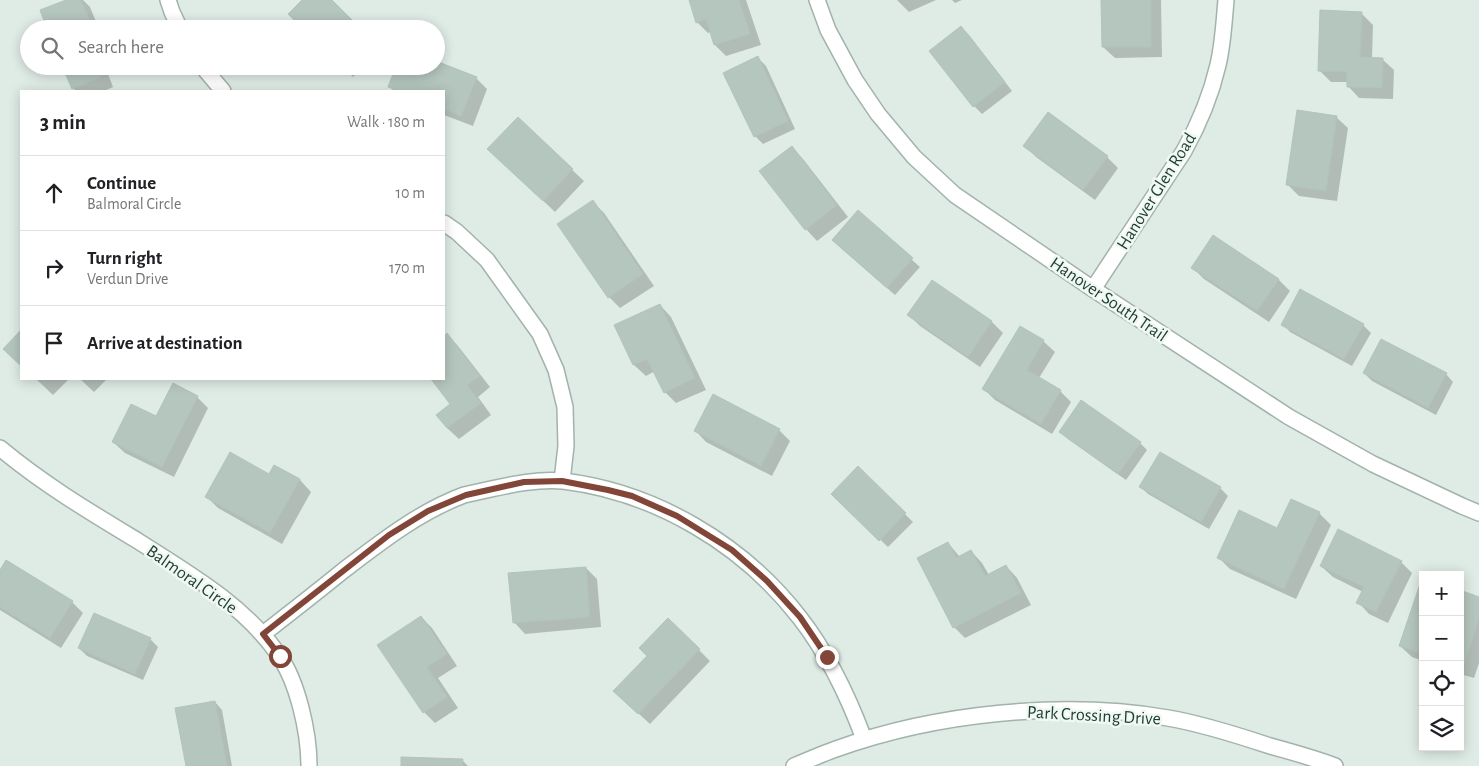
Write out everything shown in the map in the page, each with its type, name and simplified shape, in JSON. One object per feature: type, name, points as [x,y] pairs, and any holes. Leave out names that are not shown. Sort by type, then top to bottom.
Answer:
[{"type":"street","points":[[168,0],[176,20]]},
{"type":"street","name":"Hanover South Trail","points":[[817,0],[828,30],[855,80],[878,114],[914,157],[955,195],[1093,289],[1289,417],[1373,464],[1479,513]]},
{"type":"street","name":"Hanover Glen Road","points":[[1093,289],[1184,151],[1195,130],[1212,87],[1218,64],[1226,0]]},
{"type":"street","points":[[210,75],[222,90]]},
{"type":"street","points":[[445,224],[457,232],[487,260],[540,334],[556,370],[565,407],[566,446],[562,481]]},
{"type":"street","name":"Balmoral Circle","points":[[0,448],[27,471],[56,491],[183,569],[232,606],[263,634],[280,656],[295,687],[306,731],[310,766]]},
{"type":"street","points":[[263,634],[389,535],[428,511],[466,495],[524,482],[562,481],[632,496],[677,516],[732,550],[767,581],[800,617],[827,657],[852,707],[864,739]]},
{"type":"street","name":"Park Crossing Drive","points":[[794,766],[835,749],[898,730],[966,717],[1023,711],[1075,710],[1170,718],[1231,733],[1335,766]]},
{"type":"building","points":[[66,0],[81,0],[89,20],[44,20],[40,10]]},
{"type":"building","points":[[302,0],[332,0],[352,20],[294,20],[288,14]]},
{"type":"building","points":[[689,0],[739,0],[750,34],[714,45],[706,19],[696,23]]},
{"type":"building","points":[[1101,0],[1151,0],[1151,47],[1102,47]]},
{"type":"building","points":[[1320,10],[1362,12],[1360,57],[1383,58],[1382,88],[1347,87],[1347,72],[1318,71]]},
{"type":"building","points":[[961,26],[1005,82],[973,107],[929,51]]},
{"type":"building","points":[[758,56],[788,121],[754,137],[723,73]]},
{"type":"building","points":[[445,65],[477,77],[461,116],[445,109],[445,90],[396,90],[388,87],[393,75],[445,75]]},
{"type":"building","points":[[66,75],[103,75],[103,76],[72,89]]},
{"type":"building","points":[[1297,110],[1337,116],[1326,191],[1286,185]]},
{"type":"building","points":[[1048,112],[1108,156],[1083,190],[1023,146]]},
{"type":"building","points":[[518,117],[573,169],[543,201],[487,149]]},
{"type":"building","points":[[792,146],[837,205],[805,230],[759,171]]},
{"type":"building","points":[[593,200],[643,274],[608,298],[557,224]]},
{"type":"building","points":[[858,210],[913,258],[887,288],[832,240]]},
{"type":"building","points":[[1213,235],[1279,279],[1257,311],[1191,268]]},
{"type":"building","points":[[932,280],[992,321],[968,357],[907,315]]},
{"type":"building","points":[[1300,289],[1364,324],[1344,359],[1281,325]]},
{"type":"building","points":[[660,304],[695,378],[664,393],[647,359],[633,365],[614,325]]},
{"type":"building","points":[[1020,326],[1044,340],[1027,370],[1061,390],[1041,424],[982,389]]},
{"type":"building","points":[[20,331],[20,365],[3,349]]},
{"type":"building","points":[[447,333],[480,376],[467,385],[481,403],[447,428],[436,415],[450,404],[432,380],[445,380],[445,335]]},
{"type":"building","points":[[1381,339],[1447,373],[1428,408],[1363,373]]},
{"type":"building","points":[[173,383],[198,396],[162,467],[112,442],[131,404],[156,416]]},
{"type":"building","points":[[713,394],[780,429],[761,466],[694,431]]},
{"type":"building","points":[[1081,400],[1141,442],[1118,474],[1059,432]]},
{"type":"building","points":[[230,452],[269,474],[274,465],[300,479],[270,533],[205,497]]},
{"type":"building","points":[[1160,452],[1221,487],[1201,522],[1139,487]]},
{"type":"building","points":[[858,466],[906,513],[879,541],[831,494]]},
{"type":"building","points":[[1291,499],[1320,512],[1284,589],[1217,558],[1239,510],[1277,528]]},
{"type":"building","points":[[1338,529],[1402,561],[1376,612],[1356,603],[1364,587],[1320,566]]},
{"type":"building","points":[[948,542],[956,558],[971,550],[985,576],[1006,565],[1021,593],[953,628],[917,558]]},
{"type":"building","points":[[6,560],[73,601],[50,638],[0,607],[0,570]]},
{"type":"building","points":[[586,567],[590,617],[513,623],[508,573]]},
{"type":"building","points":[[1419,587],[1419,653],[1399,646]]},
{"type":"building","points":[[1464,591],[1479,597],[1479,619],[1464,665]]},
{"type":"building","points":[[94,613],[151,638],[135,674],[78,648]]},
{"type":"building","points":[[421,616],[447,654],[427,667],[447,697],[423,713],[377,645]]},
{"type":"building","points":[[668,618],[700,649],[638,714],[613,691],[647,656],[639,648]]},
{"type":"building","points":[[215,701],[227,766],[186,766],[175,708]]},
{"type":"building","points":[[401,757],[463,759],[462,766],[401,766]]},
{"type":"route","points":[[280,656],[263,634],[389,535],[428,511],[466,495],[524,482],[562,481],[632,496],[677,516],[732,550],[767,581],[800,617],[827,657]]}]
